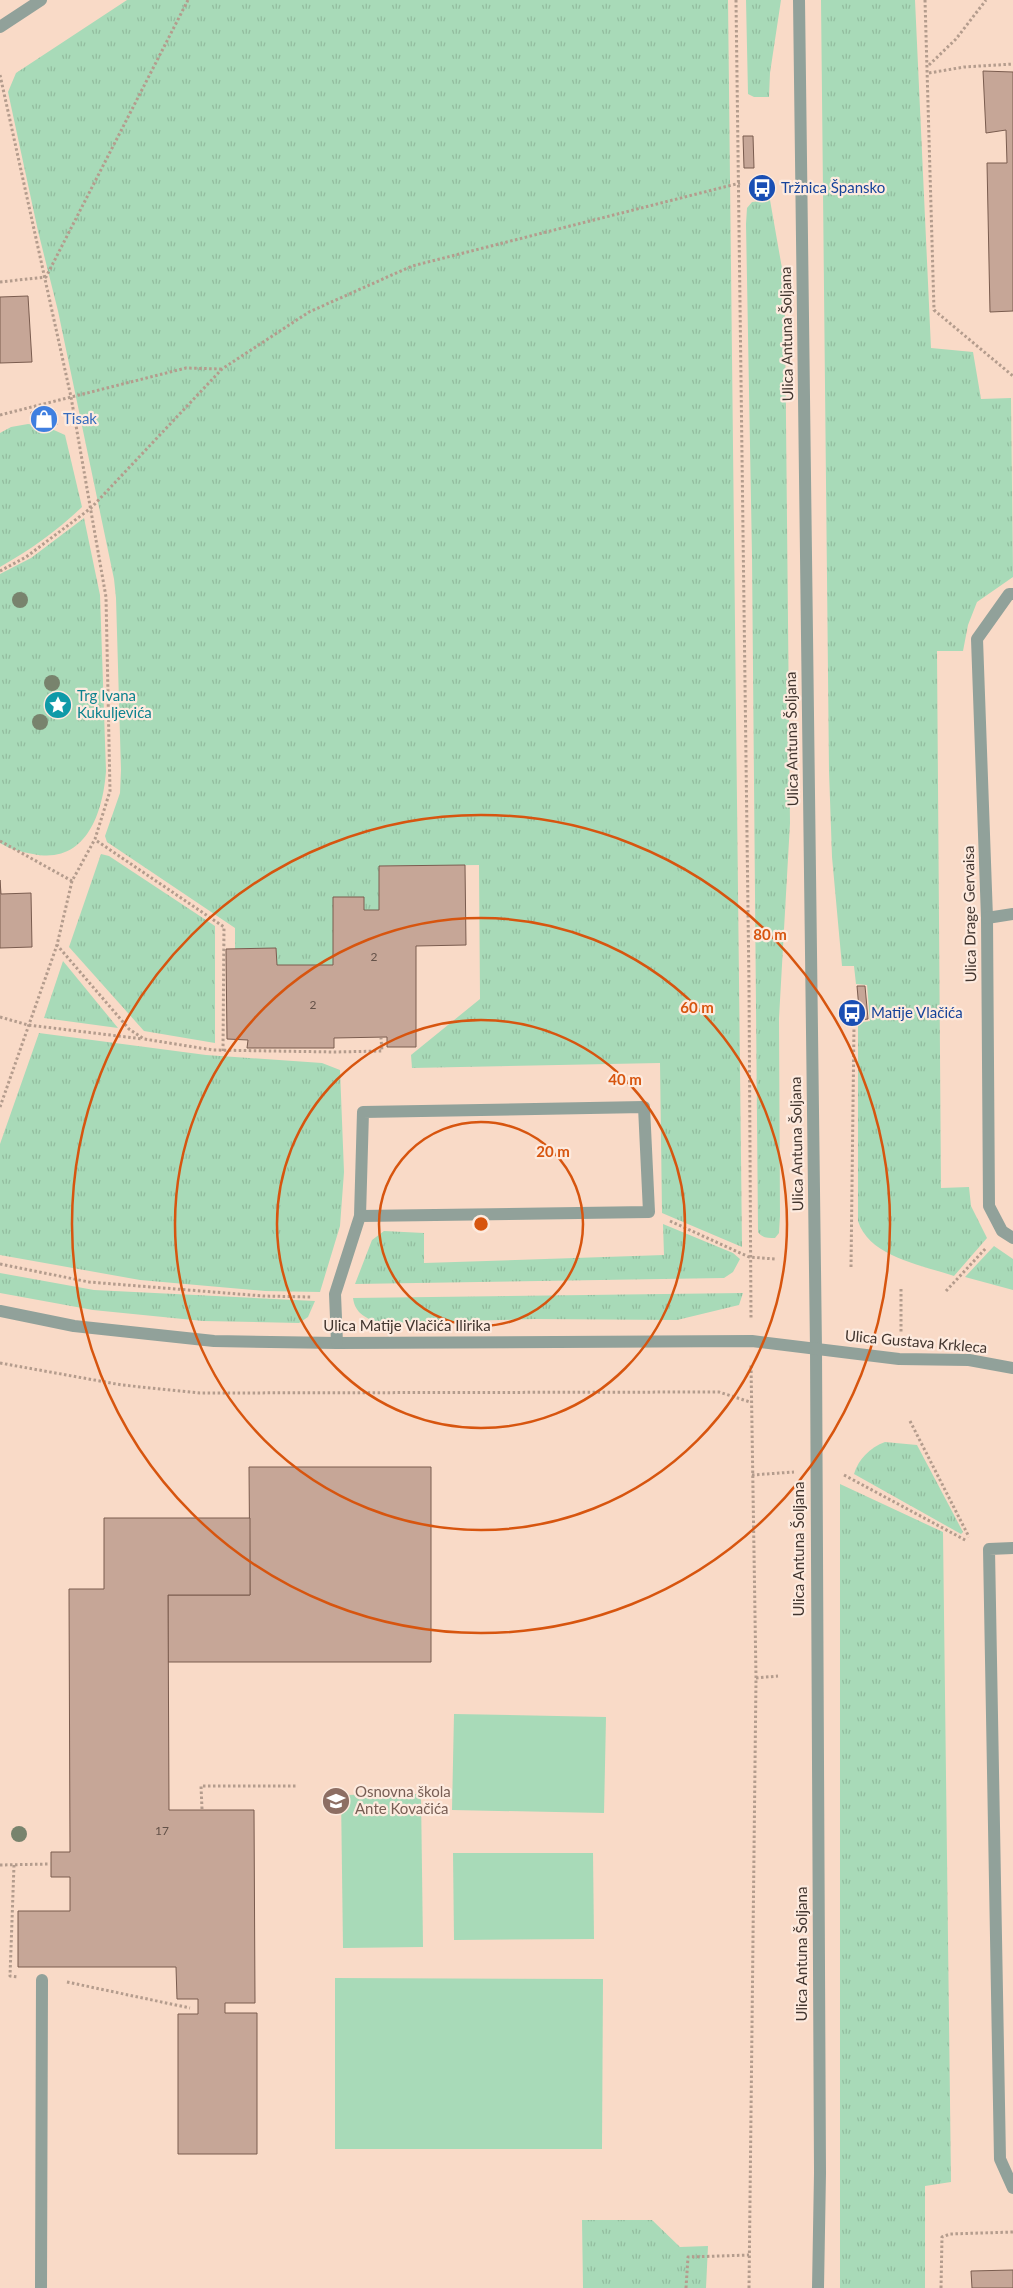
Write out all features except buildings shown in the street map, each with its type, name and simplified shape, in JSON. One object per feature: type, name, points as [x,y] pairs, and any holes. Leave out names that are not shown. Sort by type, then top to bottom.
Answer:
[{"type":"street","points":[[0,26],[41,0]]},
{"type":"street","name":"Ulica Antuna Šoljana","points":[[799,0],[816,1349],[820,2173],[818,2288]]},
{"type":"street","name":"Ulica Drage Gervaisa","points":[[1013,594],[1009,594],[977,639],[987,918],[989,1206],[1002,1231],[1013,1238]]},
{"type":"street","points":[[987,918],[1013,914]]},
{"type":"street","points":[[337,1343],[335,1294],[360,1216],[363,1112],[644,1107],[649,1212],[360,1216]]},
{"type":"street","name":"Ulica Matije Vlačića Ilirika","points":[[0,1311],[74,1326],[214,1341],[337,1343],[752,1341],[816,1349]]},
{"type":"street","name":"Ulica Gustava Krkleca","points":[[816,1349],[899,1359],[969,1360],[1013,1368]]},
{"type":"street","points":[[1013,1548],[989,1549],[1000,2159],[1013,2188]]},
{"type":"street","points":[[40,2288],[42,1980]]},
{"type":"path","points":[[46,277],[188,0]]},
{"type":"path","points":[[736,0],[740,183],[749,986],[750,1293]]},
{"type":"path","points":[[925,0],[929,73],[934,310],[1013,376]]},
{"type":"path","points":[[928,65],[956,39],[986,0]]},
{"type":"path","points":[[929,73],[964,67],[1013,64]]},
{"type":"path","points":[[0,75],[71,397],[106,597],[111,768],[110,791],[95,839],[72,881],[57,945],[0,1107]]},
{"type":"path","points":[[0,571],[26,557],[91,508],[222,370],[310,312],[412,266],[740,183]]},
{"type":"path","points":[[0,282],[46,277]]},
{"type":"path","points":[[0,415],[186,368],[222,370]]},
{"type":"path","points":[[0,841],[72,881]]},
{"type":"path","points":[[97,842],[224,928],[223,1051]]},
{"type":"path","points":[[57,945],[129,1029],[144,1039]]},
{"type":"path","points":[[0,1017],[28,1025],[223,1051],[382,1051],[381,1038]]},
{"type":"path","points":[[851,1268],[854,1025]]},
{"type":"path","points":[[649,1212],[750,1257],[775,1259]]},
{"type":"path","points":[[946,1292],[991,1242]]},
{"type":"path","points":[[0,1264],[89,1282],[253,1295],[316,1297]]},
{"type":"path","points":[[901,1289],[901,1333]]},
{"type":"path","points":[[0,1363],[122,1385],[200,1393],[719,1392],[750,1402]]},
{"type":"path","points":[[749,2288],[756,1678],[750,1388]]},
{"type":"path","points":[[844,1474],[972,1543],[910,1421]]},
{"type":"path","points":[[752,1475],[797,1472]]},
{"type":"path","points":[[756,1678],[778,1676]]},
{"type":"path","points":[[202,1810],[201,1786],[298,1786]]},
{"type":"path","points":[[0,1865],[51,1864]]},
{"type":"path","points":[[14,1865],[10,1976],[79,1983],[190,2008]]},
{"type":"path","points":[[941,2288],[942,2237],[950,2234],[1013,2232]]},
{"type":"path","points":[[686,2288],[688,2257],[750,2256]]},
{"type":"green space","points":[[127,0],[728,0],[742,1247],[662,1213],[660,1063],[412,1068],[411,1055],[480,999],[479,865],[380,866],[379,910],[364,910],[364,897],[333,898],[333,965],[277,965],[276,948],[235,949],[235,928],[107,842],[105,836],[120,793],[121,770],[114,579],[58,311],[38,231],[8,92],[16,73]]},
{"type":"green space","points":[[746,0],[781,0],[770,73],[769,97],[754,97],[748,94]]},
{"type":"green space","points":[[821,0],[915,0],[931,348],[973,352],[981,399],[1011,398],[1013,577],[977,602],[968,625],[963,651],[937,651],[941,1188],[969,1187],[971,1206],[987,1238],[954,1276],[898,1258],[885,1251],[873,1243],[864,1233],[858,1221],[858,1023],[870,1021],[867,985],[856,984],[854,966],[842,966],[832,857],[829,771]]},
{"type":"green space","points":[[770,200],[783,274],[785,319],[790,823],[779,1018],[780,1216],[779,1233],[775,1238],[763,1237],[758,1232],[752,556],[746,224],[747,208],[752,202]]},
{"type":"green space","points":[[28,424],[45,426],[65,435],[82,507],[43,540],[0,567],[0,433],[11,427]]},
{"type":"green space","points":[[84,518],[100,595],[106,771],[104,787],[96,819],[79,844],[66,852],[51,855],[33,854],[11,849],[0,843],[0,574],[31,558]]},
{"type":"green space","points":[[101,854],[109,856],[215,926],[215,1043],[144,1031],[69,947]]},
{"type":"green space","points":[[63,961],[118,1028],[44,1018]]},
{"type":"green space","points":[[39,1033],[206,1055],[322,1063],[340,1070],[344,1172],[340,1226],[320,1292],[265,1291],[140,1280],[0,1255],[0,1144]]},
{"type":"green space","points":[[663,1224],[733,1253],[740,1259],[733,1272],[724,1278],[355,1284],[372,1240],[384,1231],[424,1233],[424,1263],[664,1255]]},
{"type":"green space","points":[[994,1246],[1013,1259],[1013,1290],[965,1277]]},
{"type":"green space","points":[[0,1273],[94,1290],[315,1301],[308,1317],[299,1323],[203,1321],[93,1310],[0,1293]]},
{"type":"green space","points":[[743,1293],[739,1305],[677,1320],[534,1319],[381,1323],[362,1315],[356,1308],[353,1298]]},
{"type":"green space","points":[[885,1442],[917,1445],[963,1532],[961,1534],[854,1474],[858,1464],[865,1455],[874,1447]]},
{"type":"green space","points":[[840,1484],[943,1532],[951,2182],[925,2186],[925,2288],[840,2288]]},
{"type":"green space","points":[[454,1714],[606,1717],[604,1813],[452,1810]]},
{"type":"green space","points":[[421,1794],[423,1947],[343,1948],[341,1795]]},
{"type":"green space","points":[[453,1853],[593,1853],[594,1939],[454,1940]]},
{"type":"green space","points":[[335,1978],[603,1979],[602,2149],[335,2149]]},
{"type":"green space","points":[[582,2220],[652,2220],[680,2247],[708,2246],[706,2288],[583,2288]]},
{"type":"place","name":"Tržnica Špansko","points":[[762,188]]},
{"type":"place","name":"Tisak","points":[[44,419]]},
{"type":"place","name":"Trg Ivana Kukuljevića","points":[[58,705]]},
{"type":"place","name":"Matije Vlačića","points":[[852,1013]]},
{"type":"place","name":"Osnovna škola Ante Kovačića","points":[[336,1801]]}]
